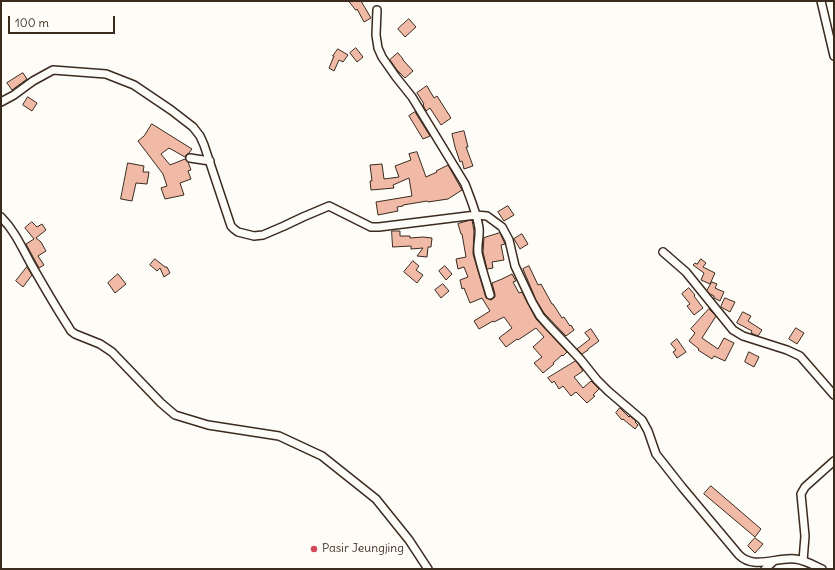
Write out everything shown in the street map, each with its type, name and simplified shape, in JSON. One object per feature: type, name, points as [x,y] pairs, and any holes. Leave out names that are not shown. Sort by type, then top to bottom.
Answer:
[{"type":"street","points":[[821,1],[834,56]]},
{"type":"street","points":[[377,10],[376,35],[378,48],[382,57],[412,97],[465,184],[476,215],[479,229],[479,254],[490,295]]},
{"type":"street","points":[[1,102],[32,81],[53,70],[106,74],[134,85],[193,127],[200,136],[210,161],[231,226],[238,232],[254,236],[263,235],[329,206],[371,227],[476,215],[486,216],[502,227],[509,240],[515,266],[540,316],[581,360],[597,380],[642,420],[648,431],[656,454],[744,560],[756,562],[790,559],[803,561],[822,569]]},
{"type":"street","points":[[190,158],[210,161]]},
{"type":"street","points":[[1,217],[17,238],[71,331],[100,344],[112,352],[161,403],[175,415],[208,425],[279,436],[322,456],[376,499],[409,540],[428,569]]},
{"type":"street","points":[[663,252],[686,272],[733,330],[743,336],[788,350],[800,356],[834,395]]},
{"type":"street","points":[[803,561],[805,536],[801,494],[805,487],[834,461]]},
{"type":"street","points":[[765,569],[774,561]]},
{"type":"building","points":[[349,1],[361,1],[371,18],[364,22],[357,9],[356,10]]},
{"type":"building","points":[[409,19],[416,27],[405,37],[398,29]]},
{"type":"building","points":[[356,48],[363,57],[357,62],[350,53]]},
{"type":"building","points":[[338,49],[348,55],[343,62],[339,60],[334,71],[329,68],[333,56]]},
{"type":"building","points":[[398,53],[413,71],[405,78],[390,60]]},
{"type":"building","points":[[23,73],[27,79],[12,90],[7,83]]},
{"type":"building","points":[[427,86],[434,98],[437,96],[451,118],[441,125],[430,108],[426,111],[423,105],[424,104],[417,93]]},
{"type":"building","points":[[28,97],[37,103],[32,111],[23,105]]},
{"type":"building","points":[[415,112],[430,136],[423,139],[409,116]]},
{"type":"building","points":[[152,124],[192,149],[185,157],[169,148],[161,154],[170,165],[185,159],[188,162],[191,170],[188,171],[191,179],[180,183],[184,195],[165,199],[161,188],[167,186],[163,174],[138,141],[144,136]]},
{"type":"building","points":[[464,131],[468,147],[466,147],[473,166],[464,169],[462,161],[460,162],[452,134]]},
{"type":"building","points":[[417,152],[426,177],[448,165],[462,190],[448,199],[403,205],[397,207],[398,211],[378,215],[376,202],[412,196],[409,178],[393,185],[394,188],[371,190],[370,181],[372,181],[370,165],[382,164],[384,179],[399,177],[395,166],[411,160],[409,154]]},
{"type":"building","points":[[128,163],[144,166],[143,172],[149,172],[147,184],[136,183],[132,201],[121,199]]},
{"type":"building","points":[[508,206],[514,215],[504,221],[498,212]]},
{"type":"building","points":[[472,220],[474,231],[473,254],[486,298],[491,300],[495,297],[492,283],[512,274],[516,281],[513,282],[519,293],[522,292],[536,319],[567,352],[543,373],[534,363],[542,357],[533,347],[544,337],[536,328],[506,347],[499,338],[512,328],[504,317],[479,329],[474,321],[490,311],[482,298],[470,303],[464,288],[462,289],[460,280],[468,277],[464,267],[458,269],[456,259],[466,257],[462,234],[458,224]]},
{"type":"building","points":[[32,222],[37,227],[42,224],[46,230],[36,238],[41,242],[46,251],[38,256],[44,265],[39,268],[26,244],[34,239],[25,228]]},
{"type":"building","points":[[392,231],[400,231],[400,236],[410,236],[410,238],[432,238],[431,247],[428,247],[427,257],[417,256],[423,248],[411,249],[411,246],[393,247]]},
{"type":"building","points":[[500,233],[505,244],[501,245],[504,260],[492,262],[493,268],[487,269],[483,252],[484,238]]},
{"type":"building","points":[[522,234],[528,244],[520,249],[514,239]]},
{"type":"building","points":[[155,259],[167,267],[170,273],[164,277],[160,268],[157,271],[150,265]]},
{"type":"building","points":[[701,259],[706,263],[703,267],[715,273],[710,284],[701,280],[704,273],[693,265],[695,263],[697,264]]},
{"type":"building","points":[[413,261],[419,266],[416,270],[423,275],[417,283],[404,272]]},
{"type":"building","points":[[445,266],[452,274],[446,280],[439,271]]},
{"type":"building","points":[[529,266],[538,285],[541,284],[562,318],[564,317],[574,330],[566,336],[544,313],[536,300],[523,269]]},
{"type":"building","points":[[27,267],[32,275],[23,287],[16,281]]},
{"type":"building","points":[[118,274],[126,284],[115,293],[108,283]]},
{"type":"building","points":[[712,282],[717,284],[715,288],[724,292],[720,301],[714,298],[714,296],[707,291]]},
{"type":"building","points":[[443,284],[449,291],[441,298],[435,290]]},
{"type":"building","points":[[689,288],[703,308],[694,315],[687,306],[690,304],[682,294]]},
{"type":"building","points":[[725,298],[735,302],[730,312],[721,307]]},
{"type":"building","points":[[709,309],[716,316],[702,338],[718,349],[724,338],[734,343],[725,361],[714,356],[712,359],[698,350],[699,349],[689,341],[695,333],[691,329]]},
{"type":"building","points":[[743,312],[751,316],[748,321],[762,330],[758,336],[737,323]]},
{"type":"building","points":[[796,328],[804,333],[797,344],[789,339]]},
{"type":"building","points":[[591,329],[599,341],[582,354],[577,349],[590,339],[585,333]]},
{"type":"building","points":[[677,339],[686,352],[677,358],[673,352],[676,350],[671,344]]},
{"type":"building","points":[[749,352],[759,357],[754,367],[745,362]]},
{"type":"building","points":[[576,361],[583,371],[574,377],[583,388],[591,381],[599,389],[593,395],[595,396],[587,403],[576,392],[571,396],[563,386],[559,389],[554,381],[552,383],[548,378]]},
{"type":"building","points":[[620,408],[629,417],[630,416],[636,421],[635,422],[638,425],[635,429],[623,419],[622,420],[616,413]]},
{"type":"building","points":[[711,486],[761,529],[755,537],[704,494]]},
{"type":"building","points":[[755,538],[763,544],[755,553],[748,546]]},
{"type":"place","name":"Pasir Jeungjing","points":[[314,549]]}]
